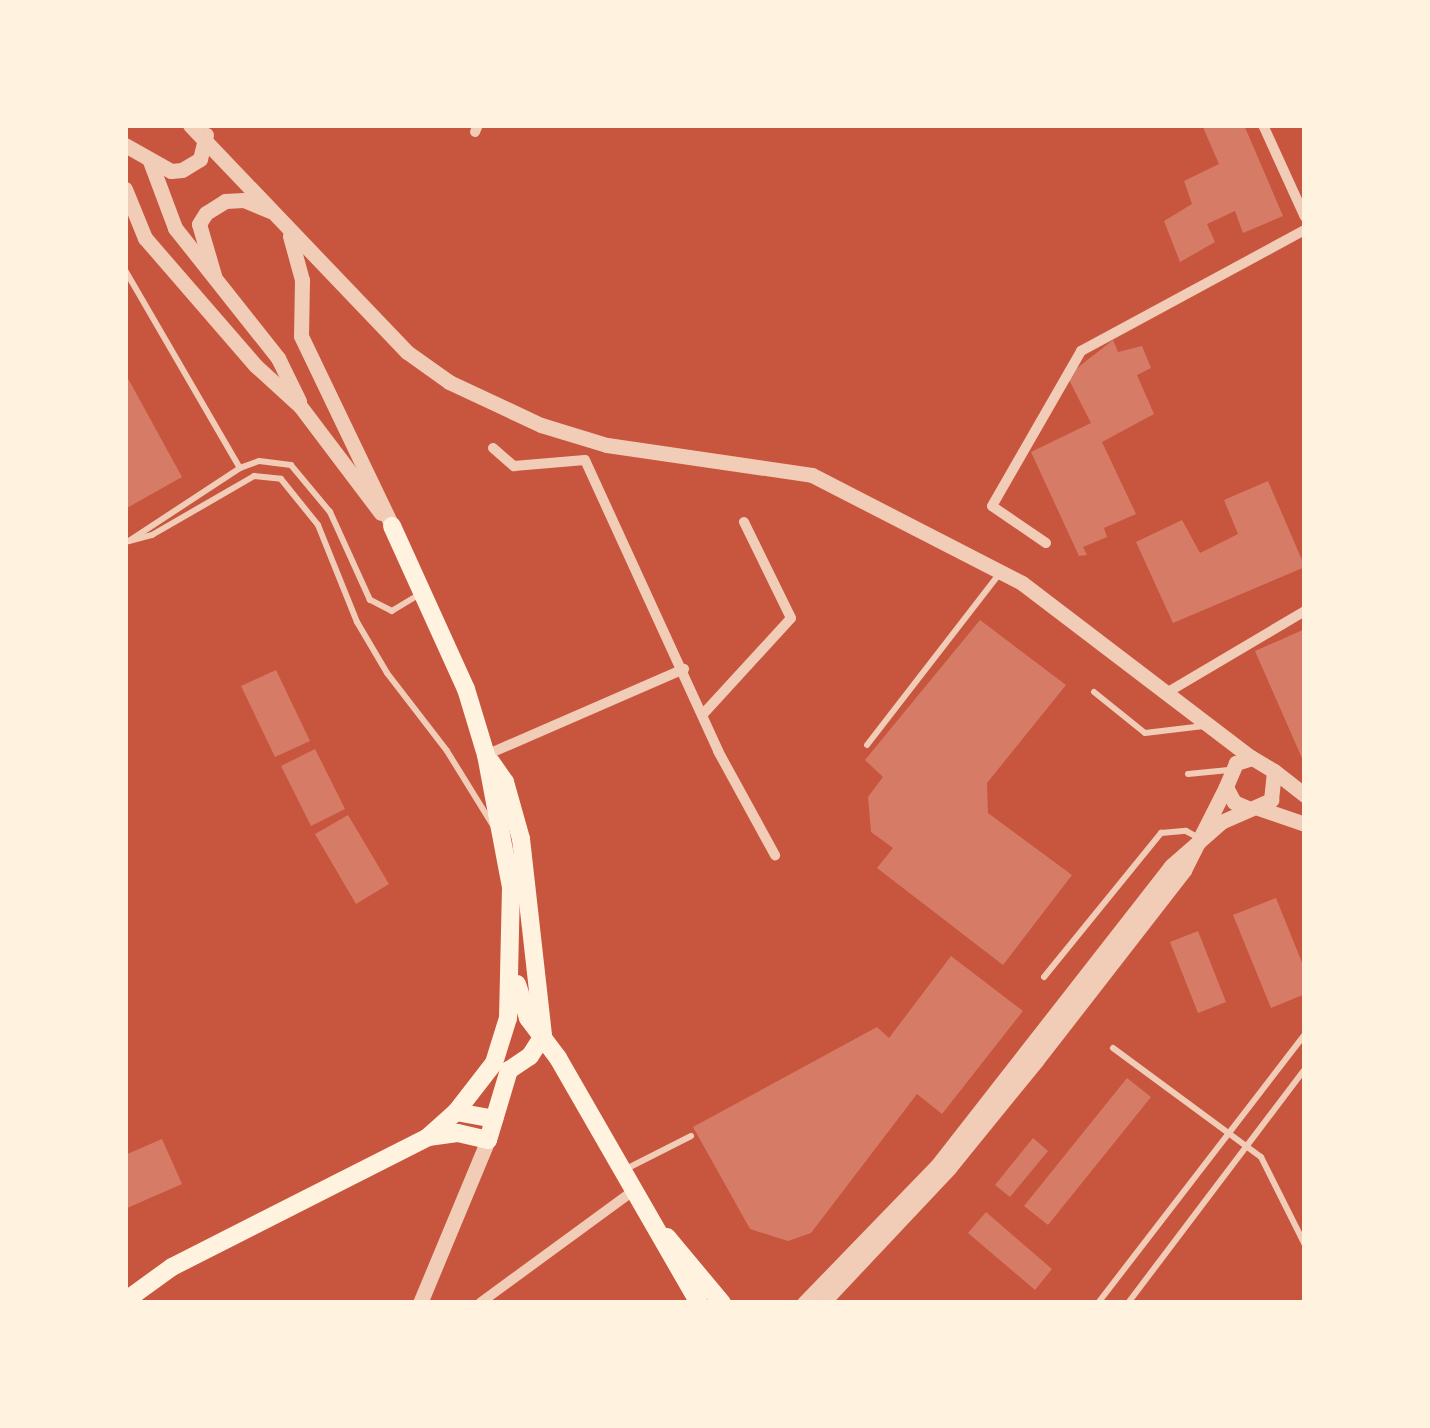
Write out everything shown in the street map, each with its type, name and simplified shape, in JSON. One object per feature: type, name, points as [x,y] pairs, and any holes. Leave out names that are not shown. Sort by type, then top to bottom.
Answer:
[{"type":"main road","points":[[392,526],[424,589],[486,755],[504,844],[514,974],[528,1018],[659,1230],[712,1300]]},
{"type":"main road","points":[[125,1301],[172,1267],[428,1138],[501,1066],[530,1056],[542,1036],[521,839],[505,782],[486,755]]},
{"type":"main road","points":[[428,1138],[458,1133],[488,1140],[514,974]]},
{"type":"main road","points":[[502,1040],[522,1029],[542,1036]]},
{"type":"main road","points":[[456,1112],[494,1119]]},
{"type":"street","points":[[190,125],[206,132],[284,222],[408,352],[495,406],[607,445],[812,476],[1001,572],[1305,796]]},
{"type":"street","points":[[1262,125],[1305,218]]},
{"type":"street","points":[[125,146],[171,171],[190,168],[206,132]]},
{"type":"street","points":[[150,160],[165,210],[278,358],[300,406]]},
{"type":"street","points":[[125,190],[146,238],[256,366],[300,406],[392,526]]},
{"type":"street","points":[[214,275],[199,224],[206,213],[225,201],[244,200],[284,222],[300,268],[300,336],[392,526]]},
{"type":"street","points":[[1046,543],[992,506],[1080,351],[1305,230]]},
{"type":"street","points":[[493,448],[514,466],[585,460],[704,712],[718,752],[775,855]]},
{"type":"street","points":[[704,712],[791,618],[744,522]]},
{"type":"street","points":[[1168,692],[1305,611]]},
{"type":"street","points":[[486,755],[684,669]]},
{"type":"street","points":[[786,1303],[813,1300],[948,1168],[1184,870],[1226,786],[1230,770],[1252,758]]},
{"type":"street","points":[[1200,839],[1275,793],[1274,771]]},
{"type":"street","points":[[1226,786],[1234,802],[1305,824]]},
{"type":"street","points":[[419,1303],[488,1140]]},
{"type":"street","points":[[480,1303],[636,1190]]},
{"type":"street","points":[[712,1300],[738,1303]]},
{"type":"lane","points":[[125,270],[240,468]]},
{"type":"lane","points":[[127,542],[240,468],[259,461],[291,465],[330,512],[377,606],[406,606],[424,589]]},
{"type":"lane","points":[[127,542],[152,535],[254,476],[281,480],[318,525],[357,622],[387,673],[447,751],[504,844]]},
{"type":"lane","points":[[867,745],[1001,572]]},
{"type":"lane","points":[[1094,692],[1145,733],[1210,725]]},
{"type":"lane","points":[[1188,774],[1230,770]]},
{"type":"lane","points":[[1044,978],[1161,833],[1186,831],[1200,839]]},
{"type":"lane","points":[[1098,1303],[1305,1034]]},
{"type":"lane","points":[[1112,1048],[1229,1133],[1270,1168],[1305,1245]]},
{"type":"lane","points":[[1128,1303],[1305,1069]]},
{"type":"lane","points":[[624,1170],[692,1136]]},
{"type":"building","points":[[1202,125],[1244,125],[1283,216],[1243,233],[1235,211],[1207,224],[1215,242],[1180,262],[1164,221],[1192,204],[1184,181],[1219,164]]},
{"type":"building","points":[[1113,340],[1118,352],[1142,346],[1151,368],[1137,375],[1154,414],[1102,442],[1136,514],[1104,528],[1107,537],[1083,547],[1087,555],[1079,556],[1031,452],[1091,423],[1067,376]]},
{"type":"building","points":[[125,373],[182,477],[125,509]]},
{"type":"building","points":[[1268,481],[1305,567],[1173,623],[1136,542],[1182,520],[1200,553],[1238,534],[1224,500]]},
{"type":"building","points":[[980,620],[1066,685],[987,783],[988,813],[1072,875],[1003,965],[877,868],[893,848],[871,832],[868,797],[883,777],[865,760]]},
{"type":"building","points":[[1305,629],[1305,765],[1255,651]]},
{"type":"building","points":[[276,670],[310,741],[275,757],[241,686]]},
{"type":"building","points":[[315,749],[345,809],[311,826],[281,766]]},
{"type":"building","points":[[348,815],[389,884],[356,904],[315,834]]},
{"type":"building","points":[[1276,898],[1305,970],[1305,994],[1271,1008],[1233,915]]},
{"type":"building","points":[[1198,931],[1226,1002],[1198,1013],[1170,942]]},
{"type":"building","points":[[951,956],[1023,1011],[942,1114],[917,1094],[811,1233],[788,1241],[750,1229],[693,1127],[877,1027],[889,1038]]},
{"type":"building","points":[[1127,1078],[1151,1097],[1048,1225],[1024,1206]]},
{"type":"building","points":[[1033,1138],[1048,1151],[1010,1197],[995,1185]]},
{"type":"building","points":[[162,1139],[182,1184],[125,1209],[125,1155]]},
{"type":"building","points":[[986,1212],[1052,1269],[1035,1290],[968,1233]]}]
